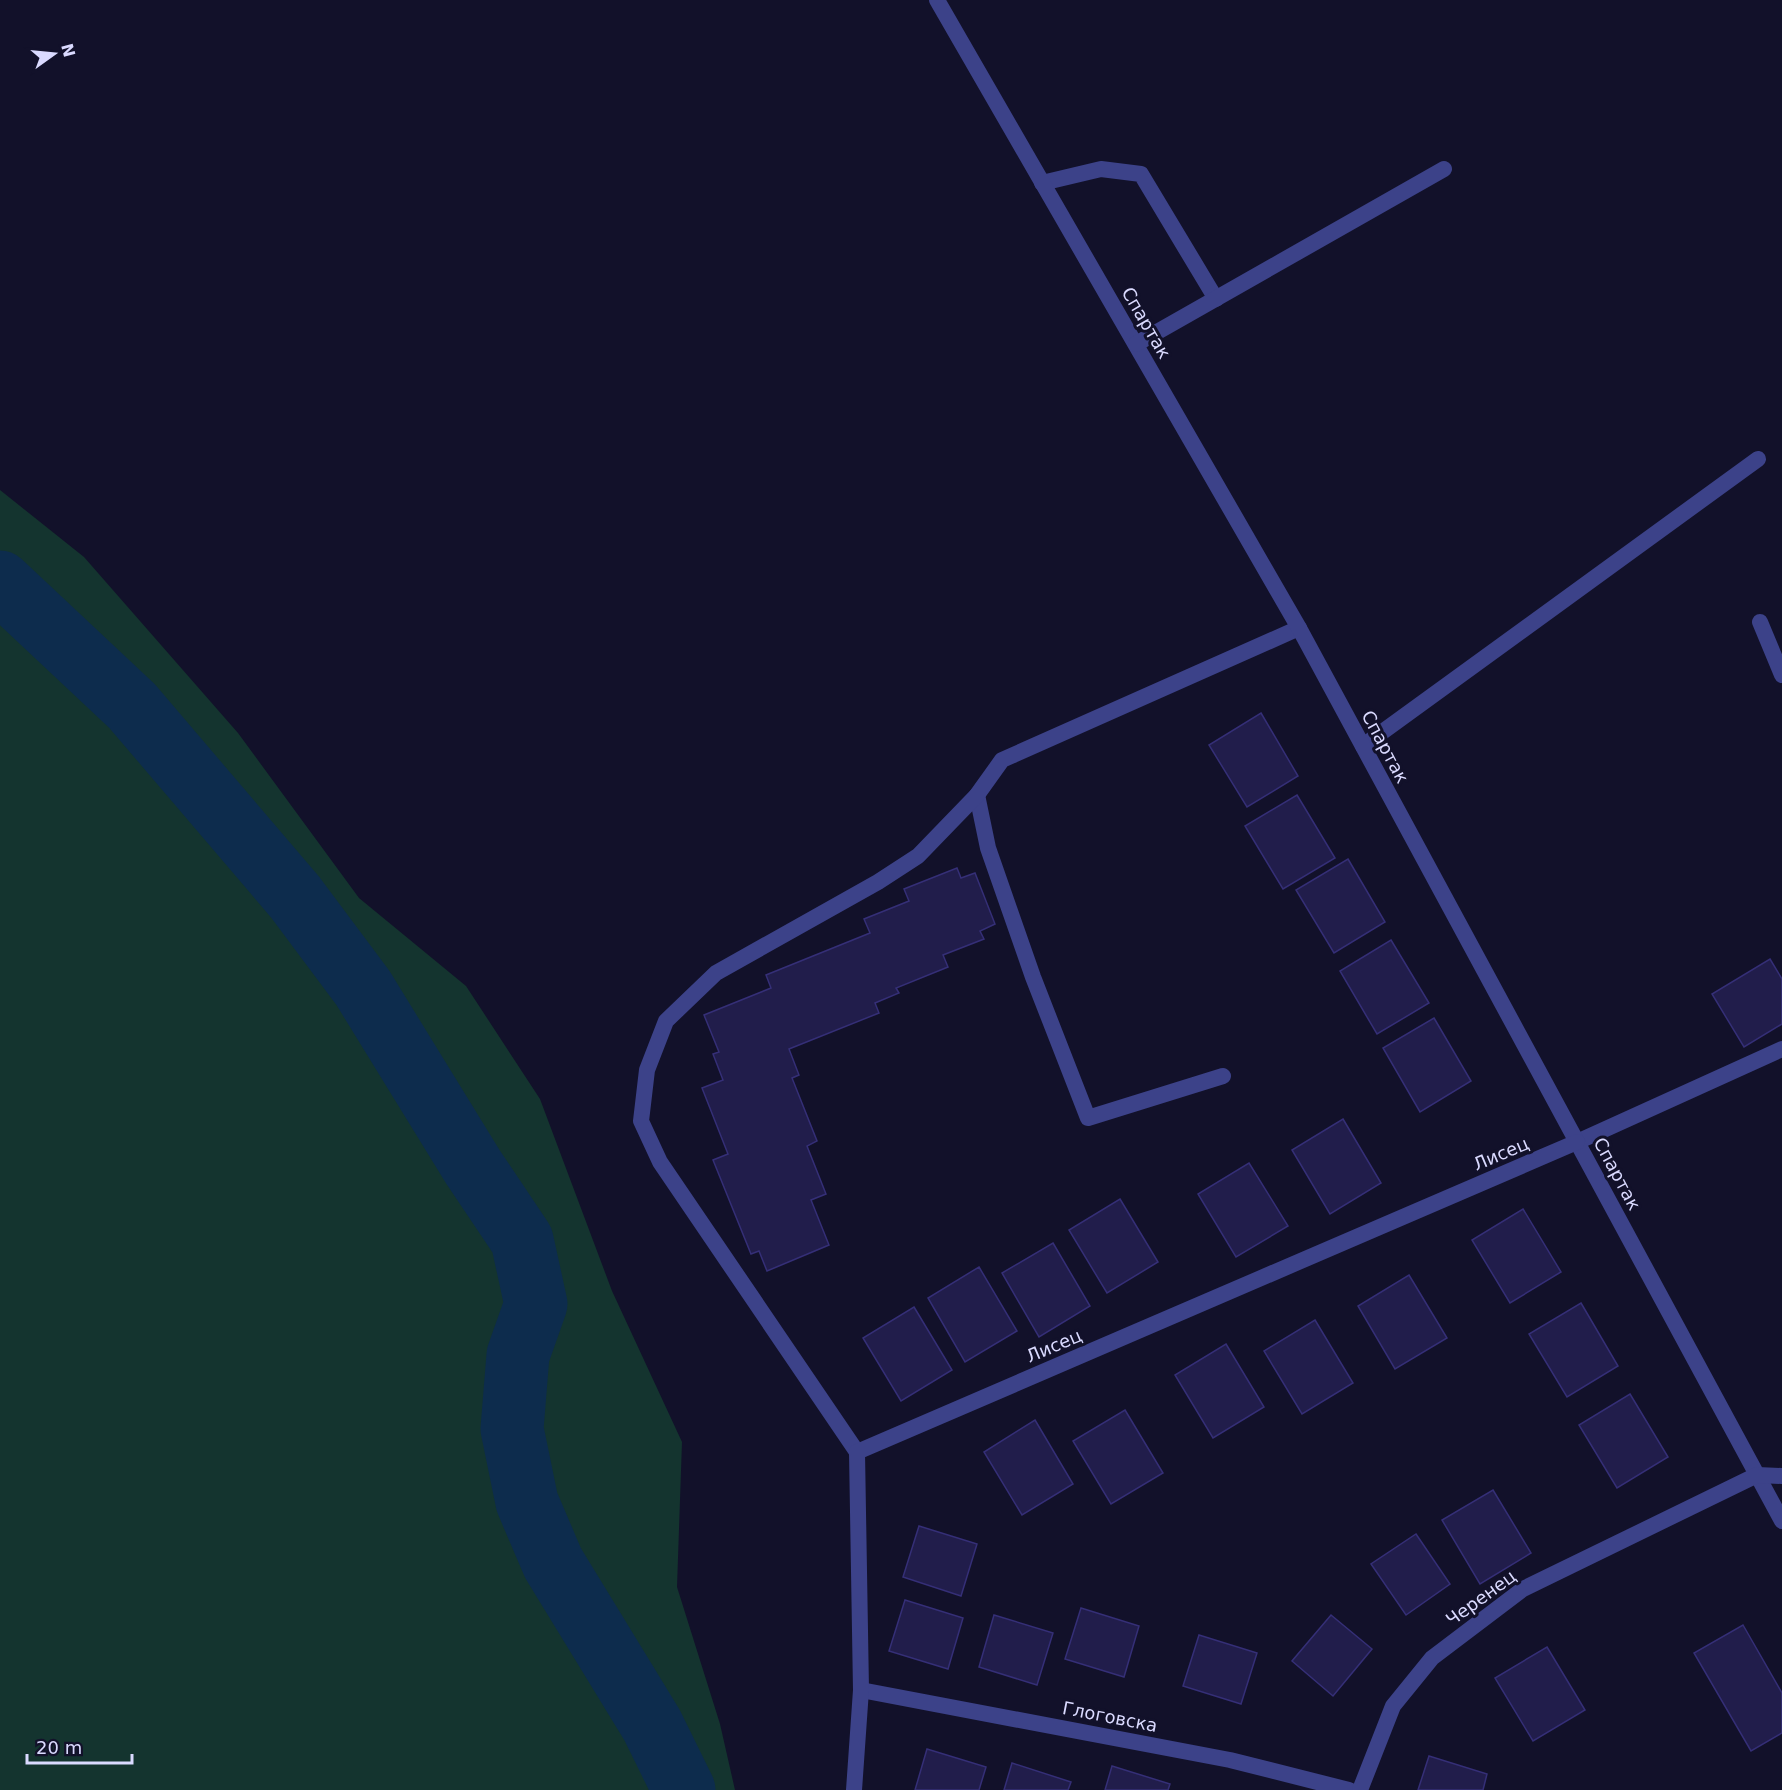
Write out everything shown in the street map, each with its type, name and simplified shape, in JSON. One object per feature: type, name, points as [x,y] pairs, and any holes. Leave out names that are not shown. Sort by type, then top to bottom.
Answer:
[{"type":"street","name":"Спартак","points":[[937,0],[1299,628],[1782,1521]]},
{"type":"street","points":[[1042,183],[1101,169],[1141,174],[1216,299]]},
{"type":"street","points":[[1136,344],[1444,169]]},
{"type":"street","points":[[1363,746],[1758,459]]},
{"type":"street","points":[[1760,622],[1782,675]]},
{"type":"street","points":[[854,1790],[861,1690],[857,1452],[660,1162],[641,1121],[647,1070],[666,1022],[716,973],[878,882],[918,856],[977,795],[1002,760],[1299,628]]},
{"type":"street","points":[[977,795],[988,848],[1088,1118],[1223,1076]]},
{"type":"street","name":"Лисец","points":[[857,1452],[1578,1142],[1782,1049]]},
{"type":"street","points":[[1757,1475],[1782,1476]]},
{"type":"street","name":"Черенец","points":[[1360,1790],[1393,1706],[1432,1658],[1523,1589],[1757,1475]]},
{"type":"street","name":"Глоговска","points":[[861,1690],[1230,1760],[1349,1790]]},
{"type":"green space","points":[[0,490],[84,557],[238,733],[359,898],[466,986],[540,1099],[612,1291],[682,1442],[677,1587],[720,1724],[735,1790],[0,1790]]},
{"type":"building","points":[[1261,713],[1298,776],[1247,807],[1209,745]]},
{"type":"building","points":[[1297,795],[1335,858],[1283,889],[1245,826]]},
{"type":"building","points":[[1348,859],[1385,922],[1334,953],[1296,890]]},
{"type":"building","points":[[957,868],[961,878],[975,873],[995,924],[980,931],[984,939],[943,955],[948,967],[896,988],[899,993],[875,1003],[879,1013],[789,1049],[799,1075],[792,1078],[817,1141],[807,1146],[826,1194],[811,1200],[829,1245],[767,1271],[759,1251],[751,1254],[713,1160],[728,1154],[702,1088],[723,1080],[713,1054],[719,1052],[704,1015],[771,988],[766,975],[870,933],[864,919],[909,901],[904,889]]},
{"type":"building","points":[[1391,940],[1429,1003],[1377,1034],[1340,971]]},
{"type":"building","points":[[1770,959],[1782,979],[1782,1024],[1744,1047],[1712,994]]},
{"type":"building","points":[[1434,1018],[1471,1081],[1420,1112],[1383,1048]]},
{"type":"building","points":[[1343,1119],[1381,1183],[1330,1214],[1292,1150]]},
{"type":"building","points":[[1249,1163],[1288,1226],[1236,1257],[1198,1194]]},
{"type":"building","points":[[1120,1199],[1158,1262],[1107,1293],[1069,1230]]},
{"type":"building","points":[[1523,1209],[1561,1272],[1510,1303],[1472,1240]]},
{"type":"building","points":[[1053,1243],[1090,1306],[1039,1337],[1002,1273]]},
{"type":"building","points":[[979,1267],[1017,1331],[965,1362],[928,1298]]},
{"type":"building","points":[[1409,1275],[1447,1338],[1395,1369],[1358,1306]]},
{"type":"building","points":[[1581,1303],[1618,1366],[1567,1397],[1529,1334]]},
{"type":"building","points":[[914,1307],[952,1370],[901,1401],[863,1338]]},
{"type":"building","points":[[1315,1320],[1353,1383],[1302,1414],[1264,1351]]},
{"type":"building","points":[[1226,1344],[1264,1407],[1213,1438],[1175,1375]]},
{"type":"building","points":[[1630,1394],[1668,1457],[1617,1488],[1579,1425]]},
{"type":"building","points":[[1125,1410],[1163,1473],[1111,1504],[1073,1441]]},
{"type":"building","points":[[1035,1420],[1073,1484],[1022,1515],[984,1452]]},
{"type":"building","points":[[1493,1490],[1531,1553],[1480,1584],[1442,1520]]},
{"type":"building","points":[[919,1526],[977,1544],[961,1596],[903,1577]]},
{"type":"building","points":[[1416,1534],[1450,1584],[1406,1615],[1371,1564]]},
{"type":"building","points":[[905,1600],[963,1618],[948,1669],[889,1651]]},
{"type":"building","points":[[1081,1608],[1139,1626],[1124,1677],[1065,1659]]},
{"type":"building","points":[[994,1615],[1053,1633],[1037,1685],[979,1667]]},
{"type":"building","points":[[1331,1615],[1372,1649],[1333,1696],[1292,1661]]},
{"type":"building","points":[[1743,1625],[1782,1693],[1782,1733],[1751,1751],[1694,1653]]},
{"type":"building","points":[[1199,1635],[1257,1653],[1241,1704],[1183,1686]]},
{"type":"building","points":[[1547,1647],[1585,1710],[1533,1741],[1495,1678]]},
{"type":"building","points":[[927,1749],[986,1767],[979,1790],[915,1790]]},
{"type":"building","points":[[1429,1756],[1487,1774],[1483,1790],[1418,1790]]},
{"type":"building","points":[[1012,1763],[1071,1782],[1068,1790],[1004,1790]]},
{"type":"building","points":[[1112,1766],[1170,1784],[1168,1790],[1105,1790]]},
{"type":"waterway","points":[[0,582],[132,706],[295,897],[363,988],[473,1167],[522,1240],[536,1304],[518,1355],[512,1429],[527,1502],[553,1563],[652,1725],[684,1790]]}]
